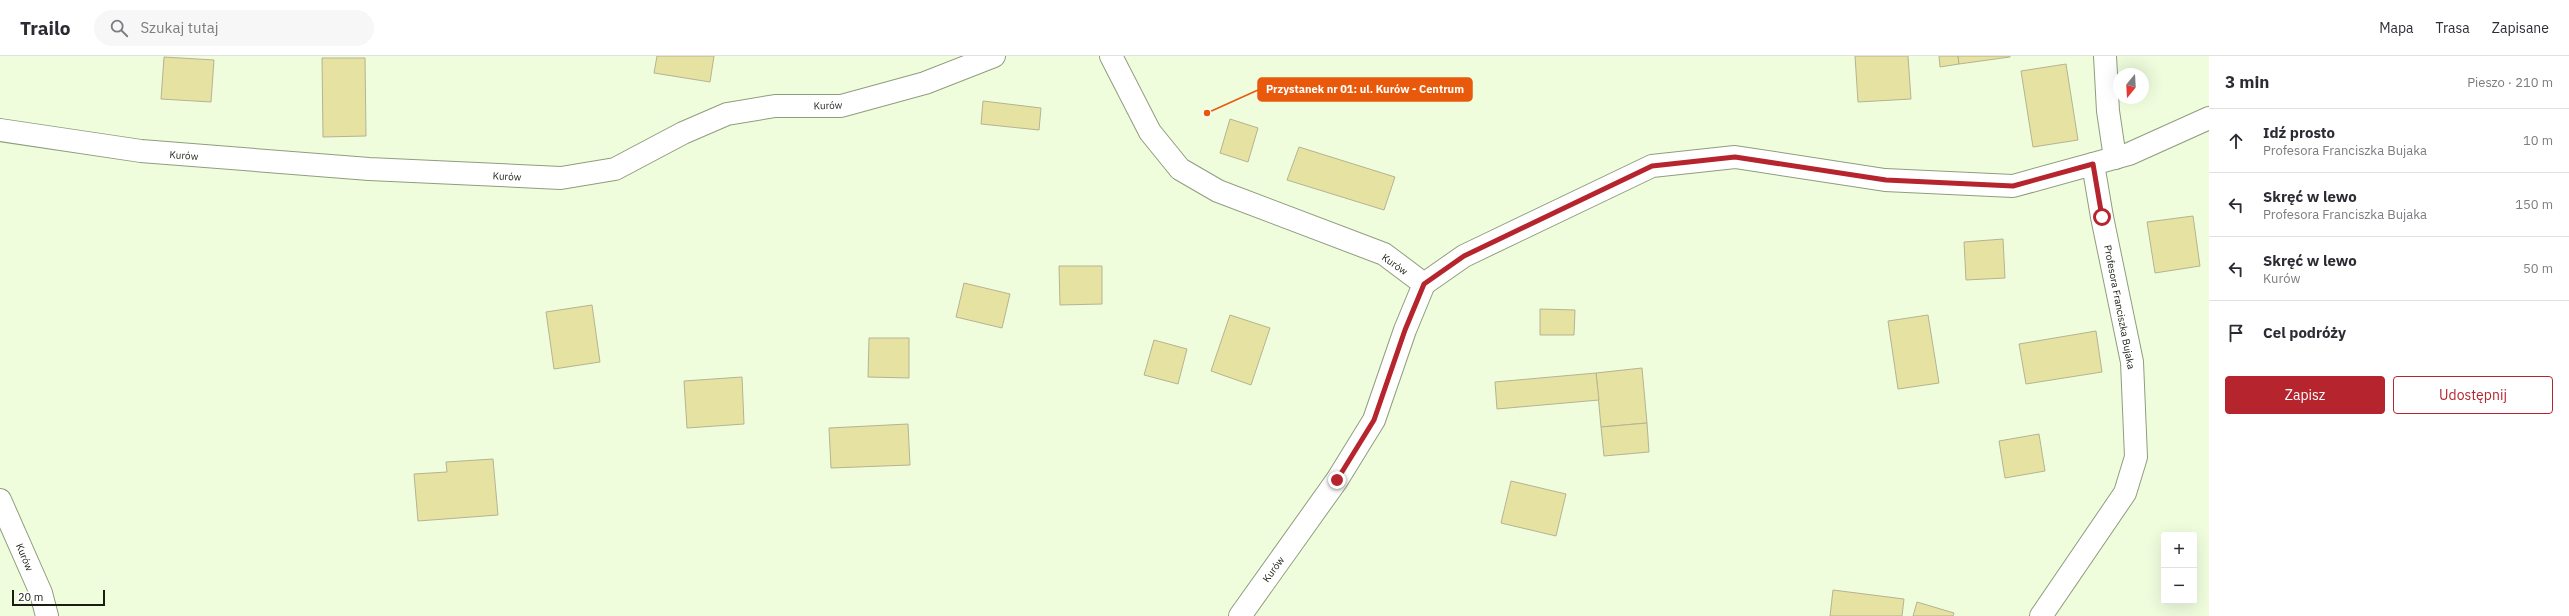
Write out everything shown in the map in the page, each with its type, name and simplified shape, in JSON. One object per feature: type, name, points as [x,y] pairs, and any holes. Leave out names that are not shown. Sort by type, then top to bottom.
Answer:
[{"type":"street","name":"Kurów","points":[[0,130],[141,151],[369,169],[561,178],[615,169],[683,133],[727,114],[775,106],[841,106],[925,83],[994,56]]},
{"type":"street","name":"Kurów","points":[[1111,56],[1150,132],[1180,169],[1218,191],[1384,254],[1424,284],[1405,330],[1374,420],[1337,480],[1240,616]]},
{"type":"street","points":[[2105,56],[2108,111],[2115,158]]},
{"type":"street","points":[[1424,284],[1464,256],[1652,166],[1735,157],[1886,180],[2013,186],[2129,154],[2209,118]]},
{"type":"street","name":"Profesora Franciszka Bujaka","points":[[2041,616],[2125,493],[2136,457],[2132,362],[2102,217],[2093,164]]},
{"type":"street","name":"Kurów","points":[[0,500],[41,594],[46,616]]},
{"type":"building","points":[[657,56],[714,56],[710,82],[654,73]]},
{"type":"building","points":[[1855,56],[1908,56],[1911,99],[1858,102]]},
{"type":"building","points":[[1939,56],[1958,56],[1959,64],[1940,67]]},
{"type":"building","points":[[1958,56],[2010,56],[2010,57],[1959,64]]},
{"type":"building","points":[[164,57],[214,60],[211,102],[161,99]]},
{"type":"building","points":[[322,58],[365,58],[366,136],[323,137]]},
{"type":"building","points":[[2066,64],[2078,140],[2033,147],[2021,71]]},
{"type":"building","points":[[983,101],[1041,108],[1039,130],[981,124]]},
{"type":"building","points":[[1230,119],[1258,128],[1248,162],[1220,153]]},
{"type":"building","points":[[1299,147],[1395,177],[1384,210],[1287,180]]},
{"type":"building","points":[[2193,216],[2200,266],[2155,273],[2147,222]]},
{"type":"building","points":[[2003,239],[2005,278],[1966,280],[1964,242]]},
{"type":"building","points":[[1059,266],[1102,266],[1102,304],[1060,305]]},
{"type":"building","points":[[964,283],[1010,294],[1002,328],[956,317]]},
{"type":"building","points":[[592,305],[600,362],[554,369],[546,312]]},
{"type":"building","points":[[1540,309],[1575,310],[1574,335],[1540,335]]},
{"type":"building","points":[[1230,315],[1270,328],[1251,385],[1211,371]]},
{"type":"building","points":[[1928,315],[1939,383],[1898,389],[1888,321]]},
{"type":"building","points":[[2096,331],[2102,372],[2026,384],[2019,344]]},
{"type":"building","points":[[869,338],[909,338],[909,378],[868,377]]},
{"type":"building","points":[[1154,340],[1187,349],[1178,384],[1144,375]]},
{"type":"building","points":[[1642,368],[1647,423],[1601,427],[1596,373]]},
{"type":"building","points":[[1596,373],[1599,400],[1497,409],[1495,382]]},
{"type":"building","points":[[742,377],[744,424],[687,428],[684,381]]},
{"type":"building","points":[[1647,423],[1649,452],[1604,456],[1601,427]]},
{"type":"building","points":[[908,424],[910,465],[831,468],[829,428]]},
{"type":"building","points":[[2039,434],[2045,471],[2005,478],[1999,441]]},
{"type":"building","points":[[493,459],[498,515],[418,521],[414,474],[447,472],[446,462]]},
{"type":"building","points":[[1511,481],[1566,494],[1556,536],[1501,523]]},
{"type":"building","points":[[1833,590],[1904,599],[1902,616],[1830,616]]},
{"type":"building","points":[[1917,602],[1954,613],[1953,616],[1913,616]]},
{"type":"place","name":"Przystanek nr 01: ul. Kurów - Centrum","points":[[1207,113]]},
{"type":"route","points":[[1337,480],[1374,420],[1405,330],[1424,284],[1464,256],[1652,166],[1735,157],[1886,180],[2013,186],[2093,164],[2102,217]]}]
